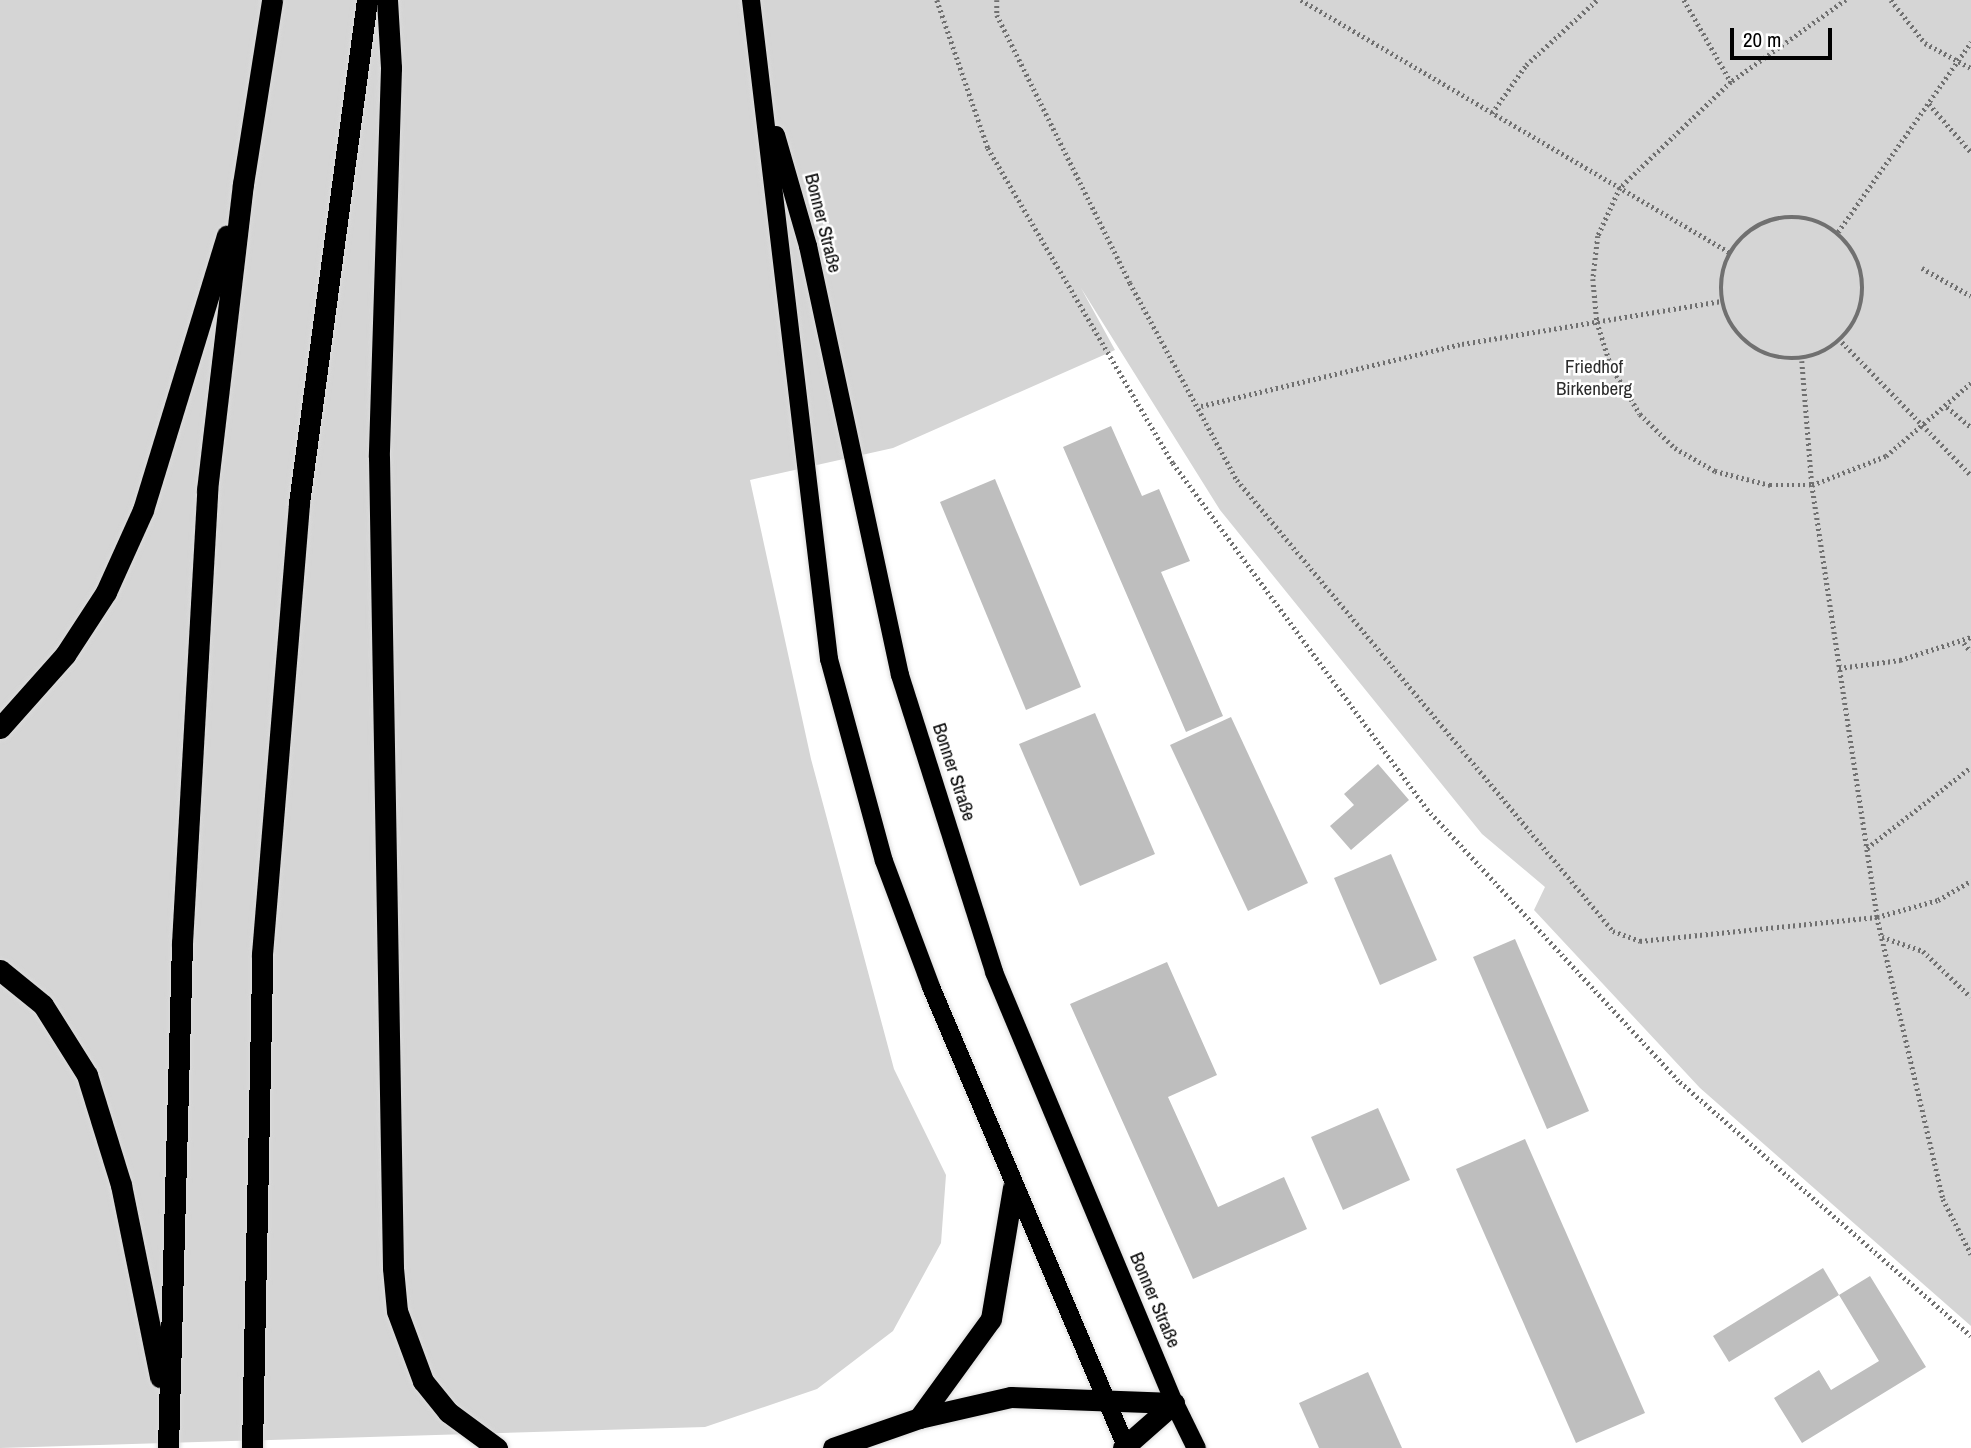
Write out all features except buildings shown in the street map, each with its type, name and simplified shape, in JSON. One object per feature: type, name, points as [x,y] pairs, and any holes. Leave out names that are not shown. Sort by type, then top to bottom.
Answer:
[{"type":"highway","points":[[168,1448],[182,943],[207,490],[243,184],[272,0]]},
{"type":"highway","points":[[252,1448],[262,954],[299,503],[367,0]]},
{"type":"highway","points":[[387,0],[391,68],[379,457],[393,1268],[397,1311],[422,1381],[448,1412],[497,1448]]},
{"type":"highway","points":[[0,728],[65,655],[106,592],[138,522],[243,184]]},
{"type":"highway","points":[[0,970],[43,1005],[87,1075],[121,1185],[167,1413]]},
{"type":"highway","points":[[919,1418],[991,1320],[1013,1188]]},
{"type":"highway","points":[[833,1448],[919,1418],[1011,1397],[1174,1403]]},
{"type":"highway","points":[[1125,1447],[1174,1403]]},
{"type":"highway","name":"Bonner Straße","points":[[1174,1403],[1196,1448]]},
{"type":"main road","name":"Bonner Straße","points":[[751,0],[829,659],[884,861],[1013,1188],[1125,1447]]},
{"type":"main road","name":"Bonner Straße","points":[[761,81],[808,246],[845,442],[904,688],[994,972],[1174,1403]]},
{"type":"path","points":[[937,0],[988,148],[1173,463],[1427,809],[1680,1082],[1971,1336]]},
{"type":"path","points":[[997,0],[997,15],[1130,283],[1201,406],[1237,480],[1613,931],[1640,941],[1877,916],[1938,900],[1971,881]]},
{"type":"path","points":[[1301,0],[1730,253]]},
{"type":"path","points":[[1492,113],[1526,65],[1597,0]]},
{"type":"path","points":[[1684,0],[1731,82]]},
{"type":"path","points":[[1846,0],[1731,82],[1620,188],[1598,236],[1597,322],[1611,366],[1640,414],[1675,448],[1737,477],[1770,485],[1812,485],[1886,456],[1947,407],[1971,383]]},
{"type":"path","points":[[1891,0],[1925,43],[1971,68]]},
{"type":"path","points":[[1838,232],[1971,42]]},
{"type":"path","points":[[1929,104],[1971,152]]},
{"type":"path","points":[[1779,218],[1810,218],[1838,232],[1857,256],[1865,286],[1860,316],[1842,342],[1802,360],[1755,349],[1736,334],[1721,301],[1730,253],[1750,230],[1779,218]]},
{"type":"path","points":[[1923,268],[1971,296]]},
{"type":"path","points":[[1201,406],[1449,347],[1721,301]]},
{"type":"path","points":[[1842,342],[1971,475]]},
{"type":"path","points":[[1802,360],[1812,485],[1877,916],[1943,1199],[1971,1254]]},
{"type":"path","points":[[1947,407],[1971,427]]},
{"type":"path","points":[[1839,668],[1964,643],[1971,637]]},
{"type":"path","points":[[1964,643],[1971,652]]},
{"type":"path","points":[[1867,849],[1971,767]]},
{"type":"path","points":[[1882,937],[1923,951],[1971,998]]},
{"type":"green space","name":"Friedhof Birkenberg","points":[[0,0],[1971,0],[1971,1326],[1700,1088],[1534,910],[1545,887],[1482,834],[1220,510],[1081,288],[1115,350],[893,448],[750,480],[811,759],[894,1069],[946,1175],[941,1243],[893,1331],[817,1389],[705,1427],[0,1448]]}]
